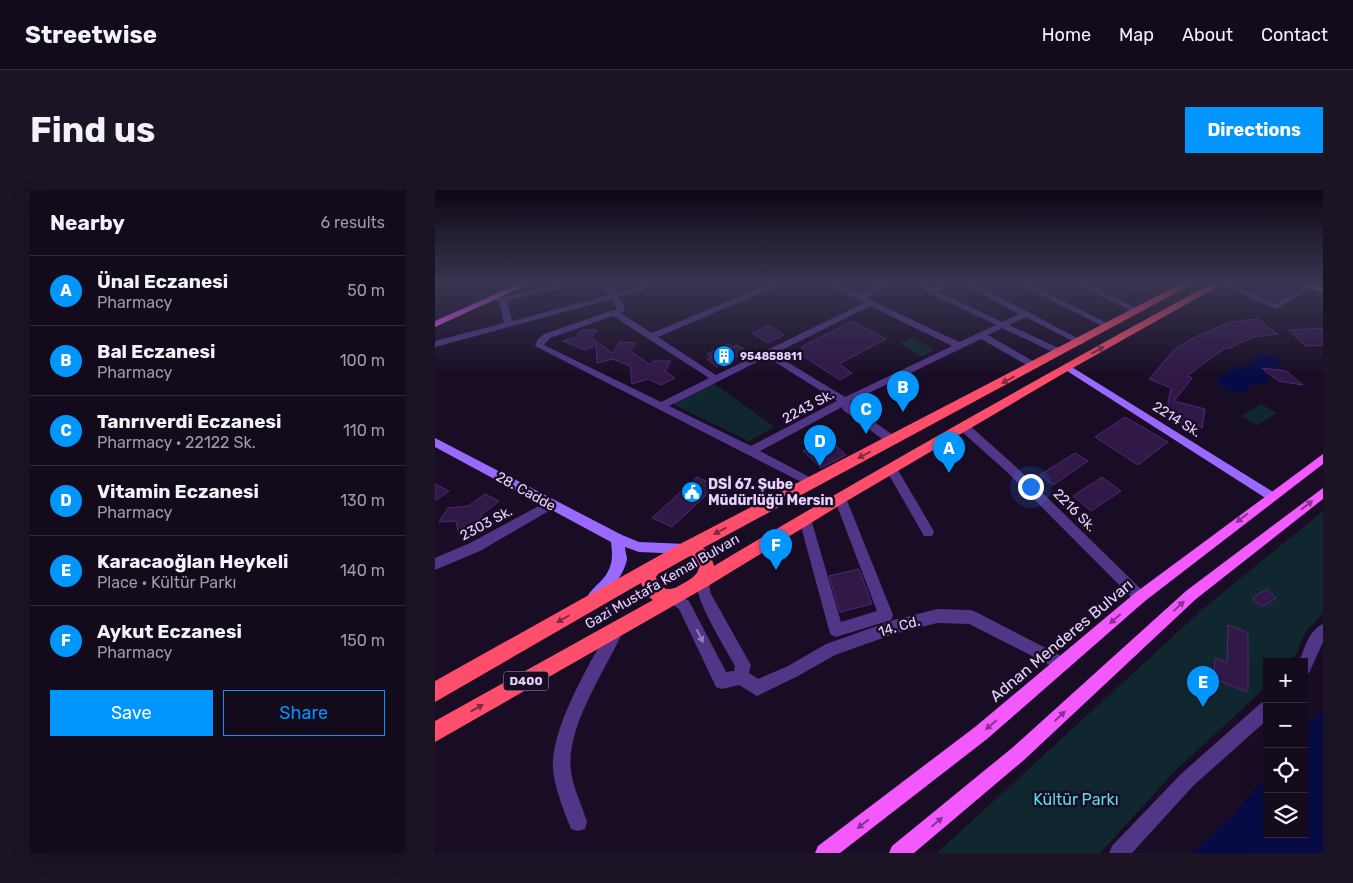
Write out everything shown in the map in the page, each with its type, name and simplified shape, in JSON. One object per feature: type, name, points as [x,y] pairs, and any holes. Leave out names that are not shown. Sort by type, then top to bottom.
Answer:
[{"type":"highway","name":"Gazi Mustafa Kemal Bulvarı","points":[[435,692],[686,549],[1133,314]]},
{"type":"highway","name":"Gazi Mustafa Kemal Bulvarı","points":[[435,732],[673,597],[891,468],[1067,367],[1165,314]]},
{"type":"highway","points":[[686,549],[694,550],[704,558],[707,570],[702,580]]},
{"type":"highway","points":[[652,569],[648,578],[651,589],[661,596],[673,597]]},
{"type":"main road","points":[[435,324],[461,314]]},
{"type":"main road","name":"Adnan Menderes Bulvarı","points":[[825,853],[981,733],[1141,597],[1323,458]]},
{"type":"main road","points":[[899,853],[1018,754],[1191,595],[1323,492]]},
{"type":"street","points":[[505,314],[509,326]]},
{"type":"street","points":[[435,344],[552,314]]},
{"type":"street","points":[[608,314],[547,336],[541,341],[539,346],[751,450],[811,483]]},
{"type":"street","points":[[616,314],[715,378]]},
{"type":"street","points":[[651,337],[707,314]]},
{"type":"street","points":[[661,406],[846,314]]},
{"type":"street","points":[[892,314],[959,346]]},
{"type":"street","points":[[978,314],[1061,352]]},
{"type":"street","points":[[1025,314],[1081,342]]},
{"type":"street","name":"2243 Sk.","points":[[751,450],[845,401],[1025,314]]},
{"type":"street","points":[[1084,314],[1109,326]]},
{"type":"street","points":[[981,335],[1035,366]]},
{"type":"street","points":[[766,353],[845,401],[847,408],[893,441]]},
{"type":"street","name":"2214 Sk.","points":[[1067,367],[1271,496]]},
{"type":"street","name":"2216 Sk.","points":[[964,427],[1011,468],[1141,597]]},
{"type":"street","name":"28. Cadde","points":[[435,442],[550,505],[617,539],[639,547],[686,549]]},
{"type":"street","points":[[891,468],[928,532]]},
{"type":"street","points":[[805,519],[836,630],[885,615],[840,498]]},
{"type":"street","name":"2303 Sk.","points":[[435,564],[475,547],[550,505]]},
{"type":"street","points":[[581,609],[610,581],[620,559],[617,539]]},
{"type":"street","points":[[639,547],[652,569]]},
{"type":"street","points":[[702,580],[704,595],[743,665],[741,677]]},
{"type":"street","name":"14. Cd.","points":[[673,597],[684,605],[722,680],[741,677],[757,688],[793,671],[831,649],[894,626],[937,616],[971,616],[1062,664]]},
{"type":"street","points":[[577,822],[562,769],[565,744],[573,718],[593,671],[617,629]]},
{"type":"street","points":[[1308,658],[1316,639],[1323,631]]},
{"type":"street","points":[[1119,853],[1187,780],[1263,713]]},
{"type":"green space","points":[[913,337],[935,350],[921,357],[900,343]]},
{"type":"green space","points":[[713,383],[775,427],[749,441],[674,405],[676,402]]},
{"type":"green space","points":[[1261,404],[1277,413],[1257,425],[1241,416]]},
{"type":"green space","name":"Kültür Parkı","points":[[1323,511],[1323,614],[1305,632],[1293,658],[1263,658],[1263,690],[1176,770],[1100,853],[937,853],[1204,608]]},
{"type":"shaded area","points":[[1257,354],[1272,355],[1282,363],[1279,367],[1268,368],[1264,371],[1270,381],[1269,384],[1252,384],[1247,391],[1236,393],[1225,389],[1219,384],[1218,379],[1220,377],[1239,365],[1249,368]]},
{"type":"shaded area","points":[[1323,711],[1323,853],[1191,853],[1233,816],[1263,780],[1263,838],[1308,838],[1308,725]]},
{"type":"building","points":[[1258,319],[1278,334],[1253,337],[1227,349],[1225,348],[1187,376],[1192,378],[1174,401],[1205,409],[1202,428],[1165,418],[1171,388],[1149,379],[1174,350],[1189,340],[1230,322]]},
{"type":"building","points":[[853,321],[886,339],[839,364],[852,373],[840,380],[797,352],[803,349],[801,347]]},
{"type":"building","points":[[769,325],[784,335],[767,343],[752,333]]},
{"type":"building","points":[[1323,328],[1323,345],[1306,346],[1288,330]]},
{"type":"building","points":[[581,330],[597,330],[591,338],[613,353],[619,342],[636,343],[630,351],[651,365],[653,361],[671,361],[665,371],[675,378],[661,385],[648,379],[632,384],[630,366],[613,359],[597,363],[596,345],[585,350],[563,341],[576,337]]},
{"type":"building","name":"954858811","points":[[728,344],[732,347],[737,345],[747,351],[717,367],[707,359],[712,357],[707,354]]},
{"type":"building","points":[[1262,368],[1286,371],[1303,385],[1278,381]]},
{"type":"building","points":[[1125,417],[1168,442],[1138,465],[1095,437]]},
{"type":"building","points":[[828,438],[846,455],[821,468],[803,451]]},
{"type":"building","points":[[1075,453],[1088,461],[1053,485],[1040,475]]},
{"type":"building","points":[[697,477],[716,486],[672,527],[652,518]]},
{"type":"building","points":[[1102,477],[1121,491],[1091,511],[1073,496]]},
{"type":"building","points":[[435,484],[449,491],[435,501]]},
{"type":"building","points":[[485,494],[499,501],[481,515],[484,528],[459,536],[456,521],[439,522],[448,508],[468,506]]},
{"type":"building","points":[[859,569],[872,604],[840,612],[829,576]]},
{"type":"building","points":[[1267,589],[1276,598],[1262,607],[1252,598]]},
{"type":"building","points":[[1228,625],[1248,633],[1248,692],[1214,679],[1215,658],[1227,663]]},
{"type":"place","name":"954858811","points":[[724,356]]},
{"type":"place","name":"Bal Eczanesi","points":[[903,412]]},
{"type":"place","name":"Tanrıverdi Eczanesi","points":[[866,434]]},
{"type":"place","name":"Vitamin Eczanesi","points":[[820,466]]},
{"type":"place","name":"Ünal Eczanesi","points":[[949,473]]},
{"type":"place","name":"DSİ 67. Şube Müdürlüğü Mersin","points":[[692,492]]},
{"type":"place","name":"Aykut Eczanesi","points":[[776,570]]},
{"type":"place","name":"Karacaoğlan Heykeli","points":[[1203,707]]}]
